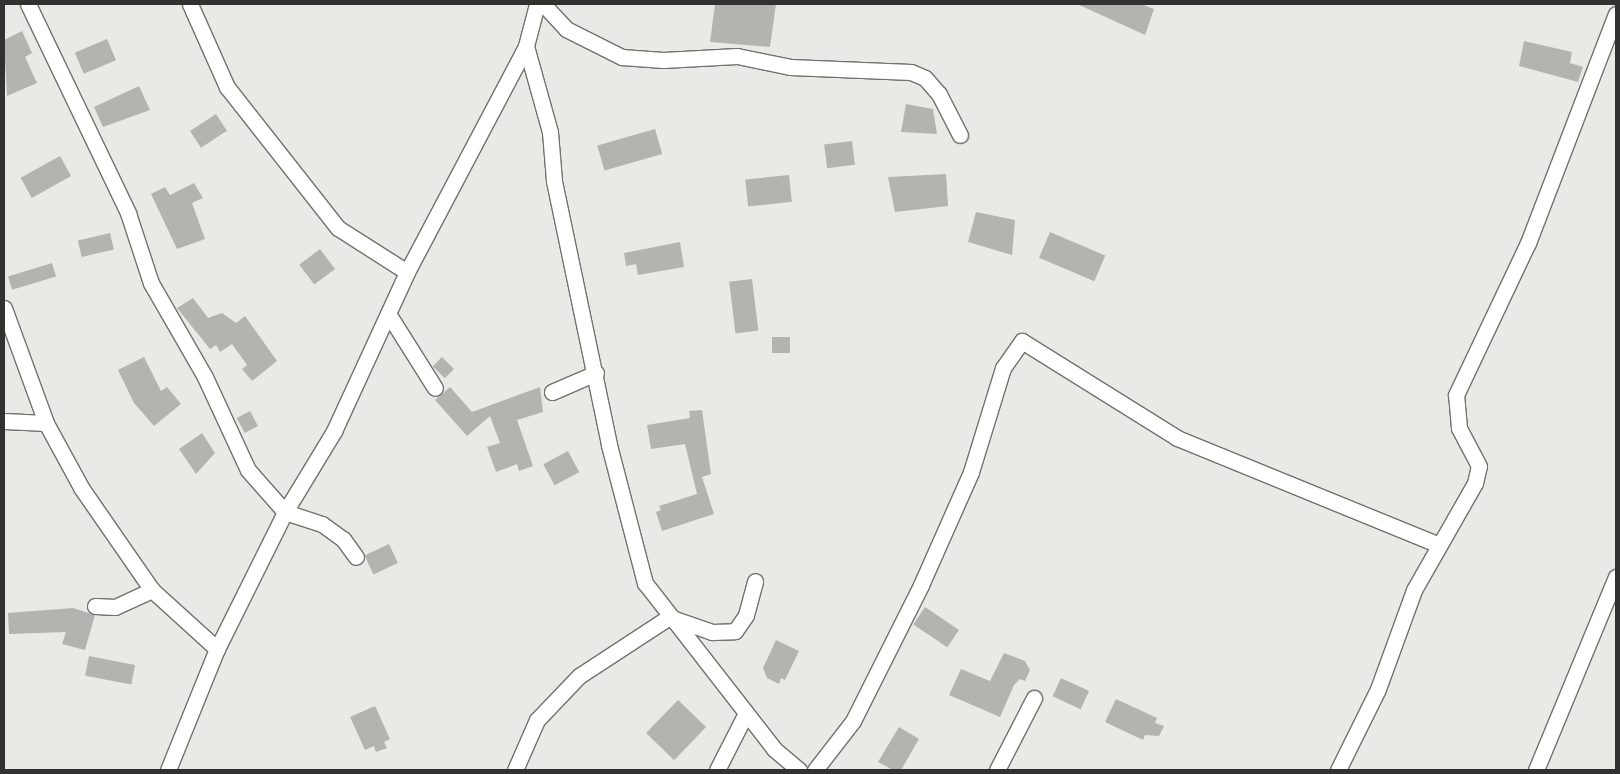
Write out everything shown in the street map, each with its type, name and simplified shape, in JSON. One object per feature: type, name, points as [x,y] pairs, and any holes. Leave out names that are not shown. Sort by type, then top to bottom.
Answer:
[{"type":"street","points":[[28,4],[128,213],[151,283],[205,377],[248,470],[284,512],[322,524],[343,539],[356,557]]},
{"type":"street","points":[[190,4],[227,87],[338,228],[407,272]]},
{"type":"street","points":[[168,770],[217,649],[284,512],[334,431],[389,315],[407,272],[526,46],[538,4]]},
{"type":"street","points":[[544,4],[566,29],[622,57],[663,60],[737,56],[790,67],[911,72],[925,78],[939,94],[960,135]]},
{"type":"street","points":[[1338,770],[1378,688],[1414,590],[1475,483],[1479,466],[1459,428],[1456,395],[1528,243],[1616,14]]},
{"type":"street","points":[[526,46],[550,132],[554,181],[596,372],[609,444],[645,583],[669,617],[746,713],[799,770]]},
{"type":"street","points":[[4,308],[46,423],[82,489],[152,590],[217,649]]},
{"type":"street","points":[[389,315],[436,388]]},
{"type":"street","points":[[815,770],[853,722],[921,585],[971,472],[1003,368],[1022,341],[1177,438],[1439,545]]},
{"type":"street","points":[[552,392],[596,372]]},
{"type":"street","points":[[4,421],[46,423]]},
{"type":"street","points":[[1536,770],[1616,577]]},
{"type":"street","points":[[669,617],[712,632],[735,631],[746,615],[755,581]]},
{"type":"street","points":[[95,606],[116,607],[152,590]]},
{"type":"street","points":[[515,770],[537,720],[579,676],[669,617]]},
{"type":"street","points":[[996,770],[1034,698]]},
{"type":"street","points":[[717,770],[746,713]]},
{"type":"building","points":[[715,4],[776,4],[770,47],[710,42]]},
{"type":"building","points":[[1077,4],[1141,4],[1154,9],[1145,35]]},
{"type":"building","points":[[22,31],[32,53],[25,57],[37,83],[7,96],[4,40]]},
{"type":"building","points":[[107,39],[116,60],[84,74],[75,53]]},
{"type":"building","points":[[1524,41],[1572,52],[1570,63],[1583,67],[1578,82],[1519,66]]},
{"type":"building","points":[[139,86],[150,110],[103,127],[94,107]]},
{"type":"building","points":[[906,104],[933,109],[937,134],[901,132]]},
{"type":"building","points":[[216,114],[227,131],[201,148],[190,131]]},
{"type":"building","points":[[655,129],[662,154],[604,171],[597,146]]},
{"type":"building","points":[[852,141],[855,165],[827,168],[824,144]]},
{"type":"building","points":[[60,156],[71,176],[32,198],[21,178]]},
{"type":"building","points":[[946,174],[948,206],[895,212],[888,177]]},
{"type":"building","points":[[789,175],[792,202],[748,206],[745,180]]},
{"type":"building","points":[[194,183],[203,198],[192,203],[205,239],[177,249],[151,194],[165,187],[170,195]]},
{"type":"building","points":[[976,212],[1015,220],[1012,255],[968,242]]},
{"type":"building","points":[[1050,232],[1105,255],[1094,281],[1039,258]]},
{"type":"building","points":[[110,233],[114,250],[82,257],[78,240]]},
{"type":"building","points":[[680,242],[684,267],[638,275],[636,264],[626,266],[624,253]]},
{"type":"building","points":[[320,249],[335,269],[314,285],[299,265]]},
{"type":"building","points":[[52,263],[56,276],[12,290],[8,276]]},
{"type":"building","points":[[752,279],[758,331],[736,333],[729,282]]},
{"type":"building","points":[[193,298],[208,318],[222,313],[236,323],[245,316],[277,361],[252,381],[242,369],[247,365],[232,344],[220,352],[216,345],[210,349],[177,308]]},
{"type":"building","points":[[772,337],[790,337],[790,353],[772,353]]},
{"type":"building","points":[[144,357],[161,391],[167,387],[181,404],[154,426],[134,403],[118,370]]},
{"type":"building","points":[[442,357],[454,369],[445,378],[433,366]]},
{"type":"building","points":[[450,387],[472,412],[540,387],[543,412],[517,420],[533,466],[519,471],[517,464],[496,472],[487,447],[500,443],[490,416],[467,436],[435,400]]},
{"type":"building","points":[[702,410],[711,474],[702,477],[714,514],[662,531],[656,512],[661,510],[659,506],[697,494],[685,444],[651,449],[647,425],[690,418],[689,411]]},
{"type":"building","points":[[250,411],[258,426],[245,433],[237,418]]},
{"type":"building","points":[[202,433],[215,453],[196,474],[179,449]]},
{"type":"building","points":[[568,451],[579,472],[555,485],[543,464]]},
{"type":"building","points":[[389,544],[398,563],[373,574],[365,555]]},
{"type":"building","points":[[925,607],[959,630],[947,647],[913,624]]},
{"type":"building","points":[[73,608],[95,615],[85,650],[62,644],[66,632],[9,634],[8,613]]},
{"type":"building","points":[[776,640],[799,651],[785,680],[781,678],[779,684],[767,678],[763,668]]},
{"type":"building","points":[[1004,653],[1025,661],[1030,670],[1025,681],[1020,679],[1014,685],[1000,717],[949,695],[961,669],[990,681]]},
{"type":"building","points":[[89,656],[135,665],[131,685],[85,676]]},
{"type":"building","points":[[1061,678],[1089,691],[1081,709],[1053,696]]},
{"type":"building","points":[[1116,699],[1157,718],[1155,723],[1164,726],[1159,736],[1145,735],[1143,740],[1105,722]]},
{"type":"building","points":[[678,700],[706,727],[674,760],[646,733]]},
{"type":"building","points":[[375,706],[390,739],[384,742],[387,748],[376,752],[374,746],[365,750],[350,717]]},
{"type":"building","points":[[899,727],[919,739],[901,770],[893,770],[878,762]]}]
